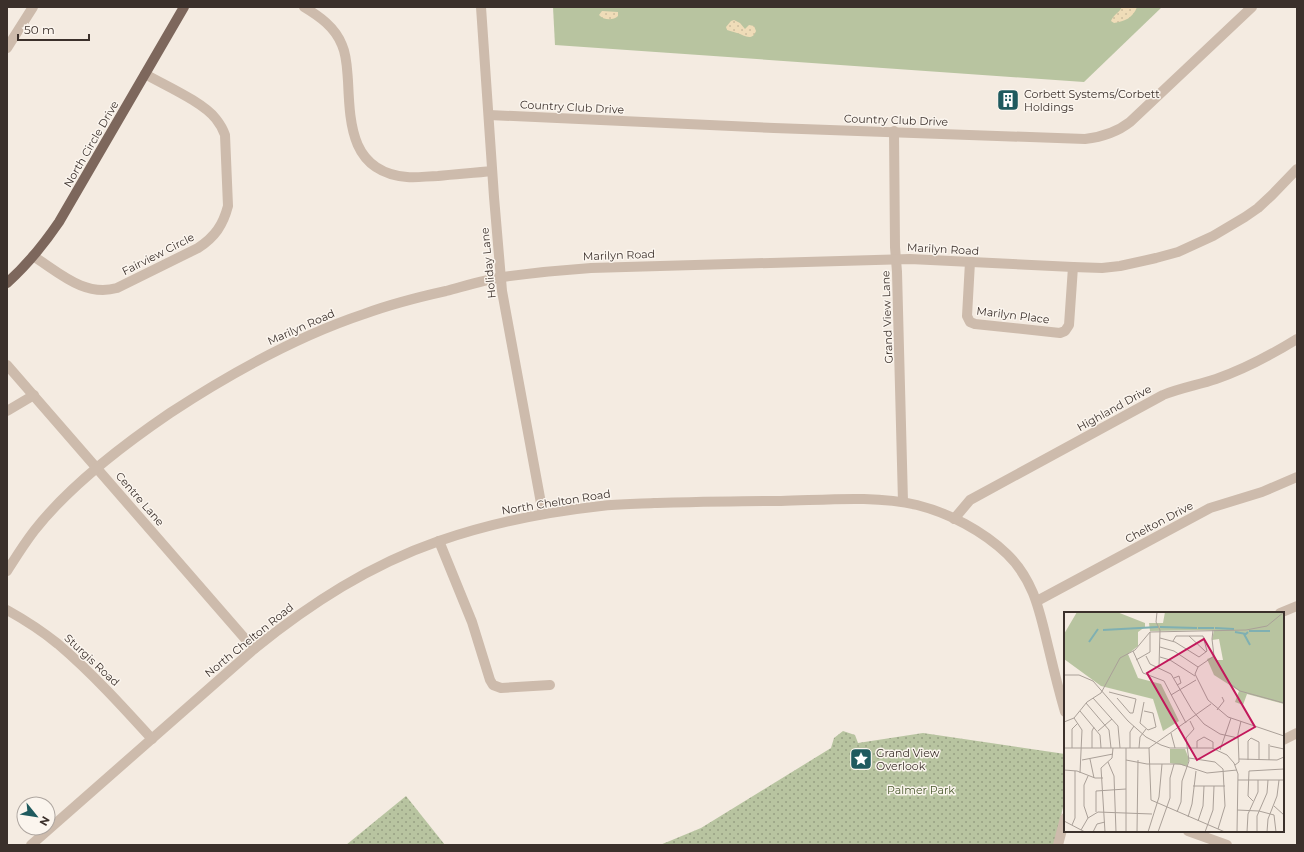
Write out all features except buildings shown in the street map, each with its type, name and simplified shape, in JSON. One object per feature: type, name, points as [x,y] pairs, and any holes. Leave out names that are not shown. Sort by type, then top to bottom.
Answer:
[{"type":"main road","name":"North Circle Drive","points":[[7,283],[47,239],[67,210],[184,7]]},
{"type":"street","points":[[7,48],[33,7]]},
{"type":"street","points":[[304,7],[331,27],[342,45],[347,66],[352,131],[360,152],[376,168],[386,173],[408,178],[492,171]]},
{"type":"street","name":"Holiday Lane","points":[[481,7],[492,171],[504,306],[543,514]]},
{"type":"street","name":"Country Club Drive","points":[[489,115],[1085,139],[1110,134],[1120,130],[1252,7]]},
{"type":"street","name":"Fairview Circle","points":[[33,256],[81,286],[90,290],[107,291],[117,288],[198,248],[207,242],[220,228],[228,206],[225,135],[222,126],[210,112],[200,105],[145,74]]},
{"type":"street","name":"Grand View Lane","points":[[894,131],[895,247],[898,272],[903,502]]},
{"type":"street","name":"Marilyn Road","points":[[7,571],[27,541],[64,497],[97,468],[149,427],[210,386],[244,367],[308,336],[363,314],[395,304],[501,278],[547,272],[598,268],[910,259],[1102,268],[1137,263],[1197,244],[1245,217],[1296,173]]},
{"type":"street","name":"Marilyn Place","points":[[970,262],[967,316],[970,322],[975,324],[1060,333],[1065,331],[1069,325],[1074,267]]},
{"type":"street","name":"Highland Drive","points":[[954,519],[970,500],[1162,395],[1235,371],[1276,352],[1297,340]]},
{"type":"street","name":"Centre Lane","points":[[7,365],[254,649]]},
{"type":"street","points":[[7,411],[34,395]]},
{"type":"street","name":"Chelton Drive","points":[[1037,601],[1210,508],[1262,492],[1297,477]]},
{"type":"street","name":"North Chelton Road","points":[[31,845],[254,649],[289,621],[331,593],[371,570],[402,555],[439,541],[492,524],[543,514],[601,506],[690,502],[871,499],[903,502],[936,511],[977,531],[1005,552],[1027,580],[1037,601],[1064,708]]},
{"type":"street","points":[[439,541],[472,622],[490,680],[493,685],[501,688],[550,686]]},
{"type":"street","points":[[1282,612],[1297,606]]},
{"type":"street","name":"Sturgis Road","points":[[7,610],[58,644],[105,688],[152,738]]},
{"type":"street","points":[[1284,740],[1297,733]]},
{"type":"street","points":[[1058,845],[1064,822]]},
{"type":"street","points":[[1191,832],[1227,845]]},
{"type":"green space","points":[[553,7],[1162,7],[1084,82],[555,45]]},
{"type":"green space","name":"Palmer Park","points":[[843,731],[855,735],[858,743],[923,733],[1064,754],[1064,803],[1054,845],[660,845],[701,828],[831,748],[834,738]]},
{"type":"green space","points":[[406,796],[445,845],[346,845]]},
{"type":"sand","points":[[1122,7],[1137,7],[1131,16],[1114,23],[1111,21],[1112,19]]},
{"type":"sand","points":[[602,11],[618,12],[618,16],[613,19],[605,19],[599,15]]},
{"type":"sand","points":[[734,20],[740,23],[745,29],[749,25],[754,26],[756,31],[752,36],[748,37],[727,30],[726,27],[731,21]]},
{"type":"place","name":"Corbett Systems/Corbett Holdings","points":[[1008,100]]},
{"type":"place","name":"Grand View Overlook","points":[[861,759]]}]
